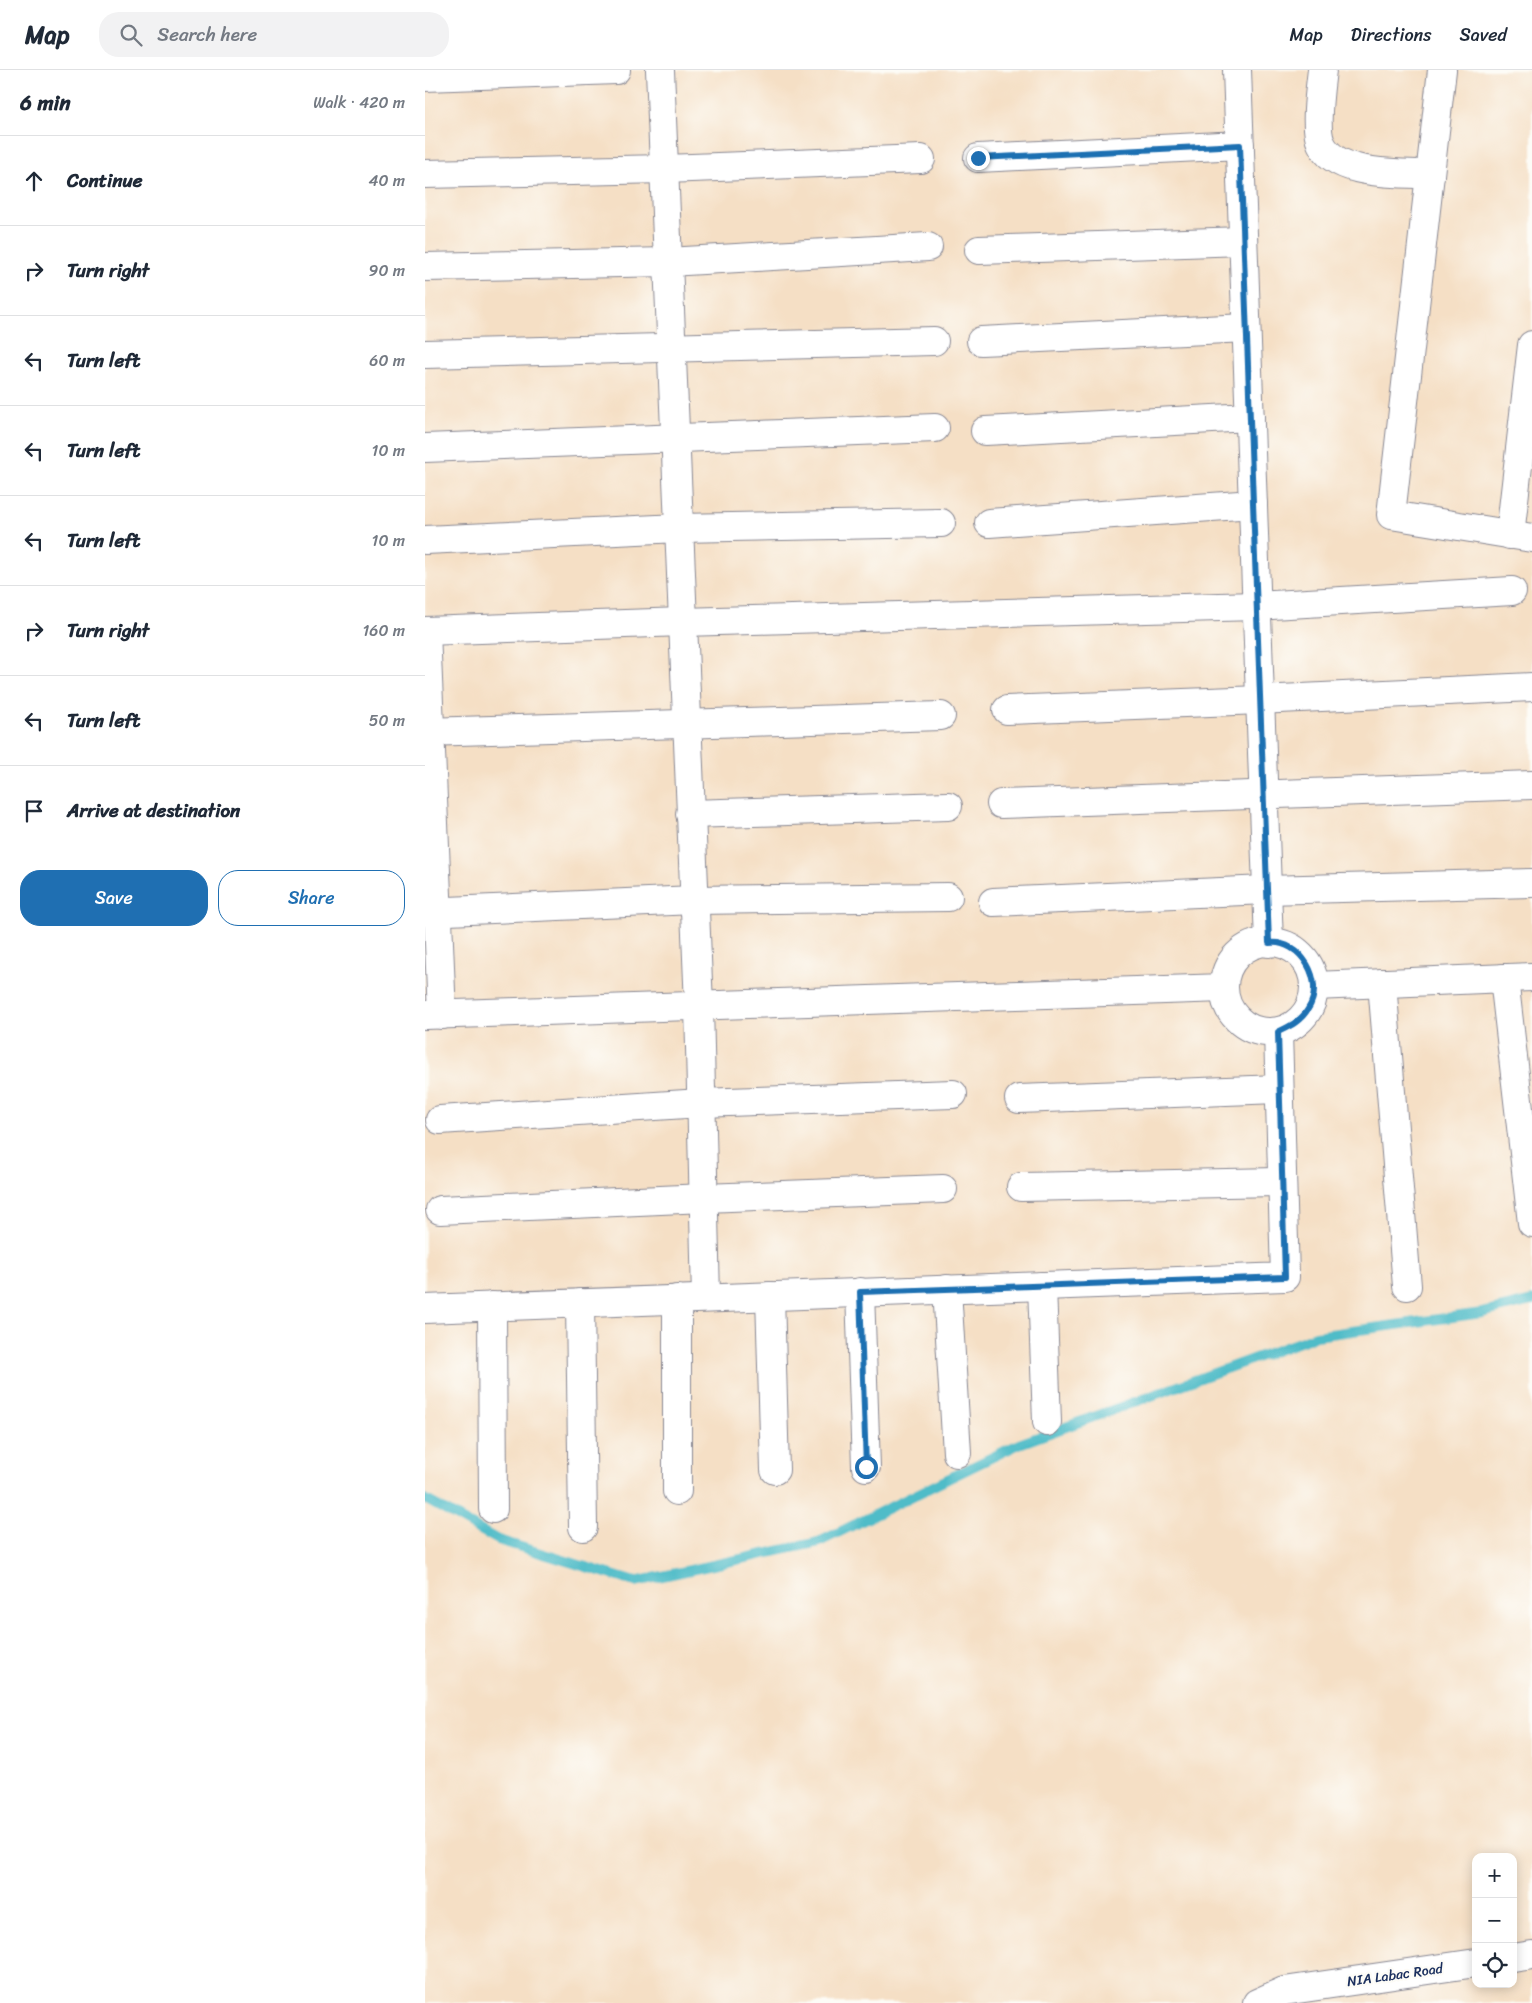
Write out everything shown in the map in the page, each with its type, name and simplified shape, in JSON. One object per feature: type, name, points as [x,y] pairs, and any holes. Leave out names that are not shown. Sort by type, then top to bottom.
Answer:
[{"type":"street","points":[[425,77],[479,72],[616,70]]},
{"type":"street","points":[[660,70],[699,1006],[707,1298]]},
{"type":"street","points":[[1237,70],[1269,943]]},
{"type":"street","points":[[1322,70],[1318,111],[1321,142],[1334,158],[1357,169],[1430,175]]},
{"type":"street","points":[[1442,70],[1391,515],[1521,536],[1532,345]]},
{"type":"street","points":[[978,158],[1240,145]]},
{"type":"street","points":[[425,174],[665,169],[921,158]]},
{"type":"street","points":[[979,250],[1243,240]]},
{"type":"street","points":[[425,267],[668,262],[928,247]]},
{"type":"street","points":[[981,340],[1246,328]]},
{"type":"street","points":[[425,354],[934,341]]},
{"type":"street","points":[[985,431],[1249,417]]},
{"type":"street","points":[[425,448],[935,428]]},
{"type":"street","points":[[989,523],[1253,504]]},
{"type":"street","points":[[425,540],[679,528],[941,523]]},
{"type":"street","points":[[1224,988],[433,1015],[425,631],[1257,606],[1511,591]]},
{"type":"street","points":[[1007,710],[1532,687]]},
{"type":"street","points":[[427,732],[941,716]]},
{"type":"street","points":[[1001,804],[1263,793],[1532,785]]},
{"type":"street","points":[[690,814],[949,806]]},
{"type":"street","points":[[993,902],[1266,890],[1532,884]]},
{"type":"street","points":[[431,912],[694,900],[949,897]]},
{"type":"street","points":[[1276,942],[1295,950],[1309,966],[1314,986],[1309,1008],[1295,1024],[1278,1032],[1258,1032],[1241,1023],[1229,1008],[1224,988],[1227,970],[1238,954],[1255,944],[1276,942]]},
{"type":"street","points":[[1314,986],[1532,976]]},
{"type":"street","points":[[1504,978],[1532,1223]]},
{"type":"street","points":[[1383,983],[1407,1286]]},
{"type":"street","points":[[425,1309],[1285,1277],[1278,1032]]},
{"type":"street","points":[[1019,1099],[1279,1089]]},
{"type":"street","points":[[440,1120],[701,1103],[953,1094]]},
{"type":"street","points":[[1021,1187],[1282,1182]]},
{"type":"street","points":[[441,1210],[943,1189]]},
{"type":"street","points":[[1043,1286],[1047,1422]]},
{"type":"street","points":[[947,1289],[957,1453]]},
{"type":"street","points":[[860,1292],[866,1467]]},
{"type":"street","points":[[770,1296],[775,1470]]},
{"type":"street","points":[[677,1299],[677,1491]]},
{"type":"street","points":[[580,1303],[583,1527]]},
{"type":"street","points":[[492,1306],[493,1509]]},
{"type":"street","points":[[1517,1957],[1532,1955]]},
{"type":"street","name":"NIA Labac Road","points":[[1257,2003],[1284,1992],[1472,1964]]},
{"type":"waterway","points":[[425,1499],[498,1540],[635,1582],[819,1542],[1019,1444],[1316,1336],[1482,1313],[1532,1301]]},
{"type":"route","points":[[866,1467],[860,1292],[1285,1277],[1278,1032],[1295,1024],[1309,1008],[1314,986],[1309,966],[1295,950],[1276,942],[1269,943],[1240,145],[978,158]]}]
